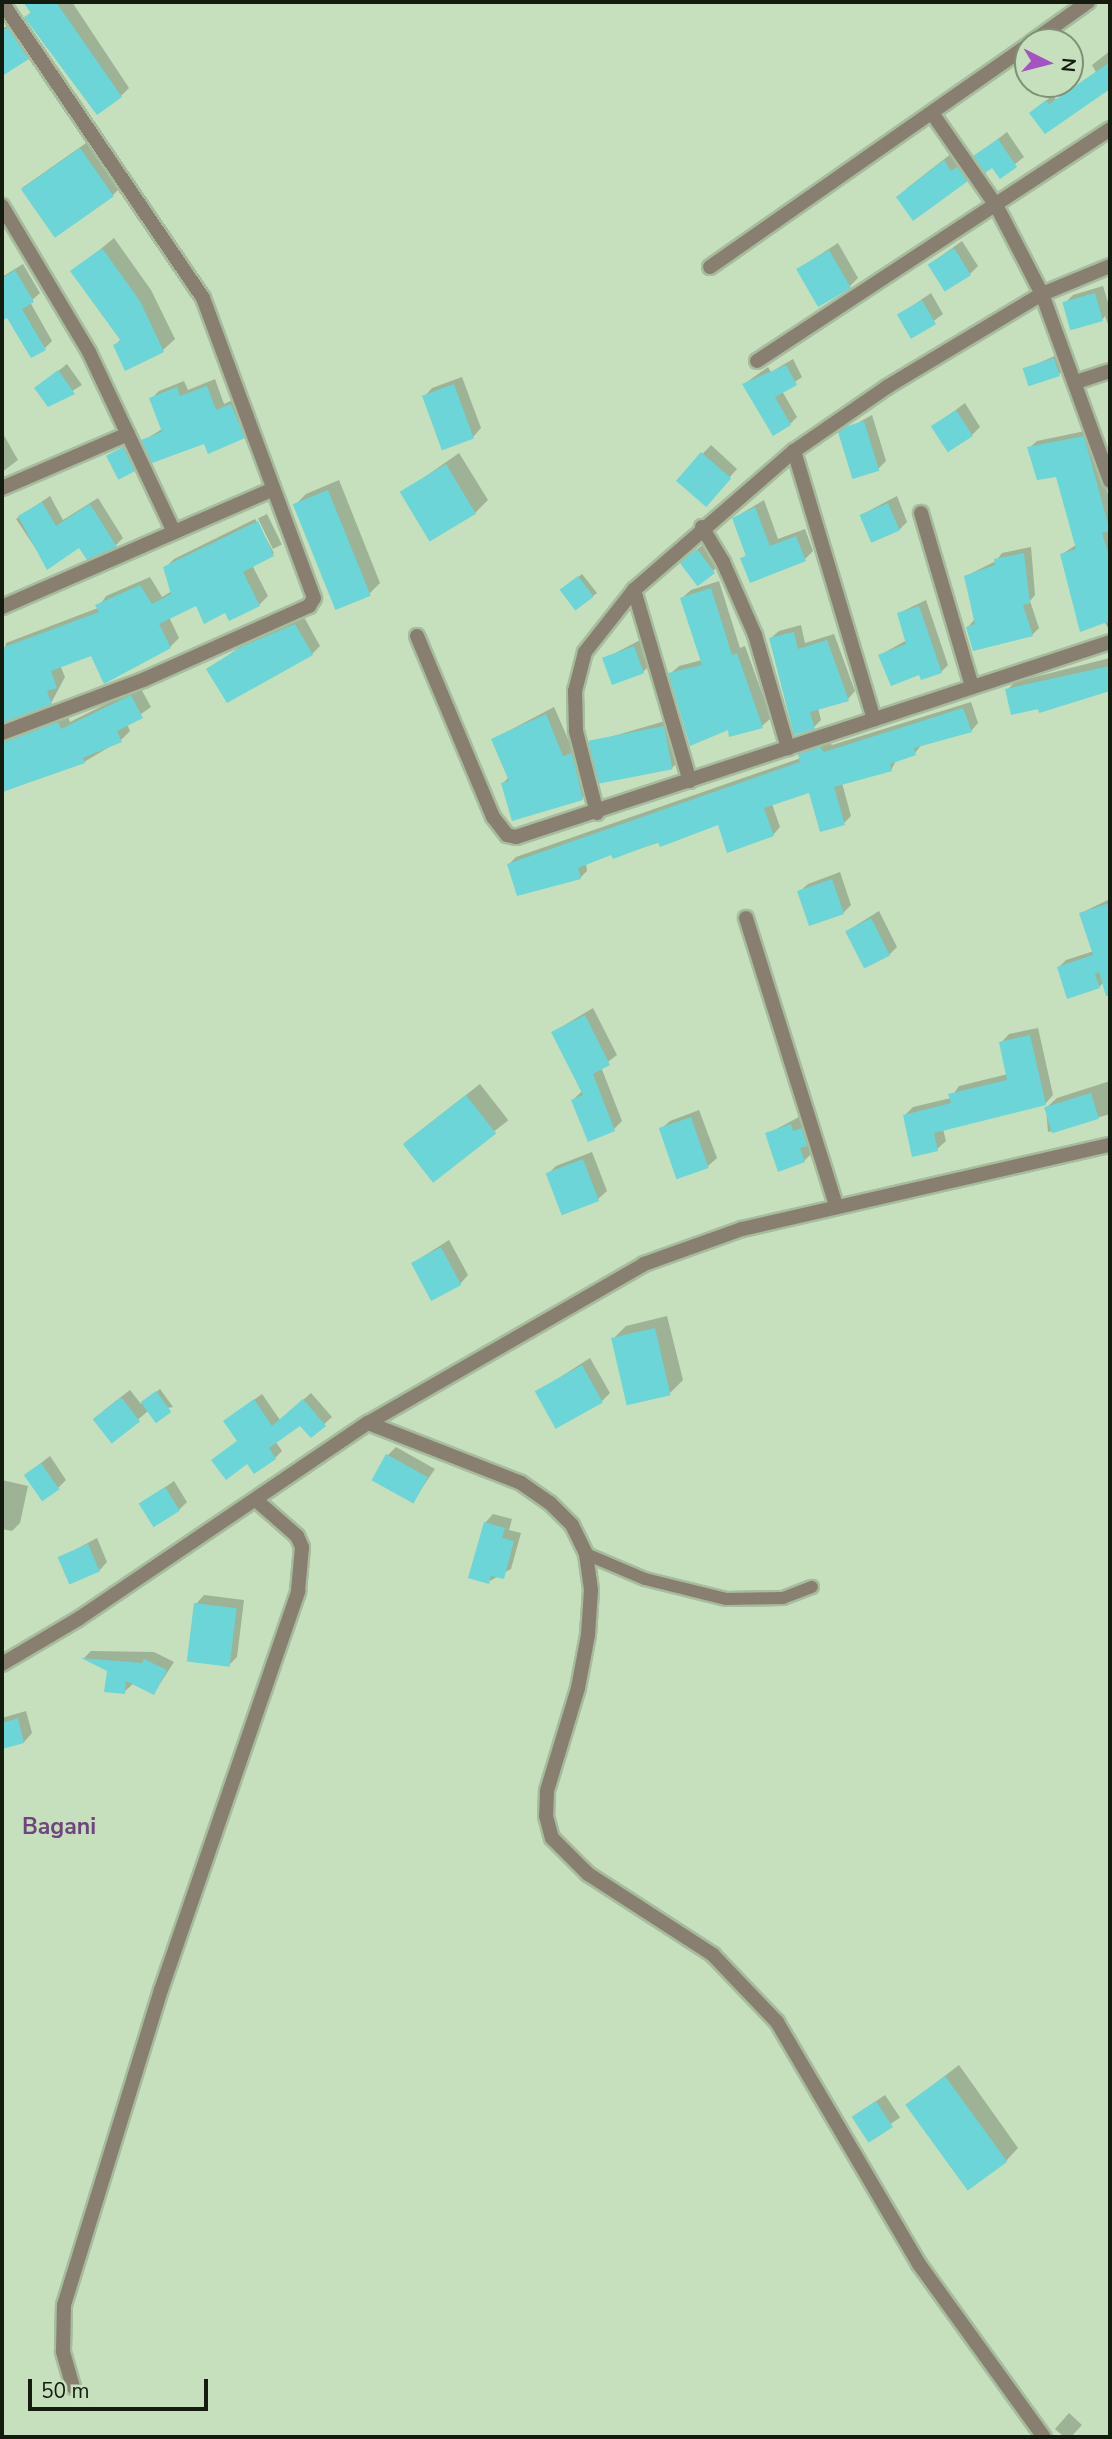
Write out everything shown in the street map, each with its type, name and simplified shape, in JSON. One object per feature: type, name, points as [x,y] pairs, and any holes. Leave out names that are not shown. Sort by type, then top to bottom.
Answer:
[{"type":"street","points":[[2,2],[203,298],[313,595],[312,603],[144,680],[2,733]]},
{"type":"street","points":[[1051,28],[1088,2]]},
{"type":"street","points":[[710,267],[1014,54]]},
{"type":"street","points":[[932,113],[997,207],[1042,294],[1110,481]]},
{"type":"street","points":[[757,361],[997,207],[1110,129]]},
{"type":"street","points":[[2,206],[89,352],[174,532]]},
{"type":"street","points":[[597,813],[576,731],[575,691],[585,652],[634,590],[702,527],[794,451],[887,387],[1042,294],[1110,265]]},
{"type":"street","points":[[1076,382],[1110,371]]},
{"type":"street","points":[[2,488],[128,434]]},
{"type":"street","points":[[794,451],[874,719]]},
{"type":"street","points":[[2,607],[274,489]]},
{"type":"street","points":[[921,513],[972,686]]},
{"type":"street","points":[[702,527],[723,562],[755,635],[788,748]]},
{"type":"street","points":[[634,590],[690,781]]},
{"type":"street","points":[[417,636],[498,827],[506,835],[529,836],[1110,642]]},
{"type":"street","points":[[747,918],[836,1206]]},
{"type":"street","points":[[2,1664],[257,1502],[368,1423],[644,1264],[716,1237],[836,1206],[1110,1145]]},
{"type":"street","points":[[368,1423],[521,1483],[550,1503],[572,1525],[586,1554],[591,1590],[588,1635],[578,1688],[547,1791],[545,1816],[552,1838],[588,1874],[713,1955],[778,2022],[919,2264],[1044,2437]]},
{"type":"street","points":[[73,2387],[63,2351],[64,2305],[161,1990],[298,1591],[302,1547],[297,1536],[257,1502]]},
{"type":"lane","points":[[586,1554],[645,1579],[726,1599],[783,1598],[812,1587]]},
{"type":"building","points":[[23,2],[56,2],[122,97],[97,115],[24,17],[31,13]]},
{"type":"building","points":[[8,27],[29,59],[2,76],[2,31]]},
{"type":"building","points":[[1110,62],[1110,89],[1045,134],[1029,113],[1046,100],[1049,104],[1058,98],[1084,98],[1084,80]]},
{"type":"building","points":[[998,139],[1017,167],[1000,179],[992,168],[985,173],[973,156]]},
{"type":"building","points":[[80,148],[114,196],[55,238],[21,189]]},
{"type":"building","points":[[944,160],[951,171],[957,167],[968,181],[913,221],[896,197]]},
{"type":"building","points":[[102,248],[140,301],[164,352],[125,371],[113,345],[121,341],[70,271]]},
{"type":"building","points":[[954,248],[971,275],[945,292],[928,264]]},
{"type":"building","points":[[829,250],[851,288],[818,307],[796,269]]},
{"type":"building","points":[[15,270],[34,302],[22,309],[46,350],[31,358],[7,318],[2,321],[2,273],[4,277]]},
{"type":"building","points":[[1095,293],[1103,321],[1070,330],[1062,302]]},
{"type":"building","points":[[922,300],[936,324],[911,339],[897,314]]},
{"type":"building","points":[[1054,358],[1060,376],[1028,386],[1023,368]]},
{"type":"building","points":[[786,365],[797,385],[775,397],[791,425],[773,436],[742,384]]},
{"type":"building","points":[[58,370],[75,394],[48,407],[34,388]]},
{"type":"building","points":[[454,384],[474,439],[442,450],[422,396]]},
{"type":"building","points":[[207,386],[216,410],[231,404],[245,438],[208,454],[204,444],[152,463],[141,440],[162,432],[149,398],[177,387],[180,396]]},
{"type":"building","points":[[956,410],[973,436],[948,452],[931,426]]},
{"type":"building","points":[[864,421],[879,471],[852,479],[837,429]]},
{"type":"building","points":[[1084,436],[1110,531],[1102,533],[1110,559],[1110,621],[1080,632],[1060,554],[1076,549],[1056,477],[1037,480],[1027,447]]},
{"type":"building","points":[[123,447],[135,471],[118,480],[106,456]]},
{"type":"building","points":[[701,452],[731,478],[706,507],[676,481]]},
{"type":"building","points":[[446,464],[476,514],[430,542],[400,492]]},
{"type":"building","points":[[328,490],[371,596],[335,610],[293,504]]},
{"type":"building","points":[[42,502],[56,526],[90,504],[117,547],[87,560],[79,548],[47,570],[18,516]]},
{"type":"building","points":[[888,503],[900,531],[871,543],[859,515]]},
{"type":"building","points":[[755,507],[770,546],[796,536],[806,561],[750,583],[740,558],[746,556],[732,518]]},
{"type":"building","points":[[258,521],[274,556],[243,572],[260,606],[229,621],[225,613],[204,624],[196,606],[159,624],[171,648],[104,684],[91,656],[51,671],[57,688],[47,691],[52,704],[2,723],[2,648],[99,612],[95,605],[140,585],[152,604],[171,594],[163,567]]},
{"type":"building","points":[[697,549],[715,573],[697,586],[679,562]]},
{"type":"building","points":[[1024,553],[1030,603],[1023,605],[1033,636],[973,651],[966,627],[975,624],[964,576],[995,565],[994,559]]},
{"type":"building","points":[[578,576],[594,597],[575,611],[560,590]]},
{"type":"building","points":[[711,588],[732,655],[737,653],[763,728],[729,737],[728,730],[690,746],[668,673],[702,665],[680,598]]},
{"type":"building","points":[[919,606],[942,673],[921,680],[919,675],[891,686],[878,655],[906,644],[897,613]]},
{"type":"building","points":[[295,624],[313,655],[227,703],[206,669],[241,647]]},
{"type":"building","points":[[794,632],[798,649],[827,640],[849,701],[810,712],[815,729],[794,735],[769,638]]},
{"type":"building","points":[[634,646],[644,673],[612,685],[602,658]]},
{"type":"building","points":[[1110,666],[1110,691],[1039,713],[1038,709],[1011,715],[1005,689]]},
{"type":"building","points":[[131,695],[143,718],[117,731],[122,742],[83,758],[85,763],[2,792],[2,742],[58,722],[61,729]]},
{"type":"building","points":[[963,708],[972,732],[914,748],[916,755],[890,764],[892,771],[834,787],[845,825],[820,832],[809,793],[764,808],[774,836],[727,853],[718,825],[660,847],[658,842],[613,859],[611,855],[578,868],[581,879],[517,896],[507,864],[800,762],[798,754],[820,747],[824,752]]},
{"type":"building","points":[[546,714],[563,756],[572,753],[583,800],[512,821],[501,783],[509,781],[491,739]]},
{"type":"building","points":[[664,726],[672,769],[597,784],[588,741]]},
{"type":"building","points":[[832,879],[844,914],[809,926],[797,891]]},
{"type":"building","points":[[1110,903],[1110,996],[1106,996],[1099,972],[1095,974],[1100,988],[1067,999],[1057,967],[1093,955],[1079,913]]},
{"type":"building","points":[[871,918],[890,955],[864,969],[845,931]]},
{"type":"building","points":[[585,1015],[610,1065],[593,1074],[615,1131],[588,1142],[571,1100],[583,1095],[551,1032]]},
{"type":"building","points":[[1030,1035],[1046,1105],[934,1133],[938,1151],[912,1157],[903,1115],[951,1103],[948,1094],[1007,1080],[999,1042]]},
{"type":"building","points":[[1091,1093],[1099,1119],[1052,1133],[1044,1107]]},
{"type":"building","points":[[466,1095],[496,1134],[433,1183],[403,1144]]},
{"type":"building","points":[[691,1117],[709,1168],[676,1179],[659,1128]]},
{"type":"building","points":[[791,1124],[793,1131],[802,1128],[807,1146],[800,1148],[805,1162],[778,1172],[765,1133]]},
{"type":"building","points":[[583,1159],[599,1201],[562,1215],[546,1173]]},
{"type":"building","points":[[441,1247],[461,1285],[431,1301],[411,1263]]},
{"type":"building","points":[[655,1328],[671,1395],[627,1405],[611,1338]]},
{"type":"building","points":[[582,1365],[603,1403],[556,1429],[535,1391]]},
{"type":"building","points":[[156,1391],[171,1412],[156,1423],[141,1402]]},
{"type":"building","points":[[121,1397],[140,1421],[112,1444],[93,1419]]},
{"type":"building","points":[[254,1399],[272,1426],[303,1399],[326,1426],[311,1438],[300,1426],[269,1448],[276,1459],[254,1474],[247,1464],[226,1480],[211,1460],[237,1441],[223,1421]]},
{"type":"building","points":[[386,1454],[428,1477],[413,1504],[371,1480]]},
{"type":"building","points":[[41,1463],[59,1489],[42,1501],[24,1475]]},
{"type":"building","points":[[165,1487],[180,1511],[154,1527],[139,1503]]},
{"type":"building","points":[[484,1522],[505,1528],[502,1538],[514,1541],[504,1579],[491,1576],[489,1584],[468,1578]]},
{"type":"building","points":[[88,1544],[100,1572],[69,1585],[58,1557]]},
{"type":"building","points":[[194,1603],[237,1608],[229,1667],[187,1662]]},
{"type":"building","points":[[81,1658],[142,1663],[144,1659],[167,1670],[154,1695],[126,1681],[125,1694],[104,1692],[107,1671]]},
{"type":"building","points":[[18,1718],[24,1743],[2,1749],[2,1723]]},
{"type":"building","points":[[945,2076],[1007,2162],[968,2191],[905,2105]]},
{"type":"building","points":[[876,2101],[893,2127],[869,2143],[852,2117]]},
{"type":"district","name":"Bagani","points":[[59,1827]]}]
